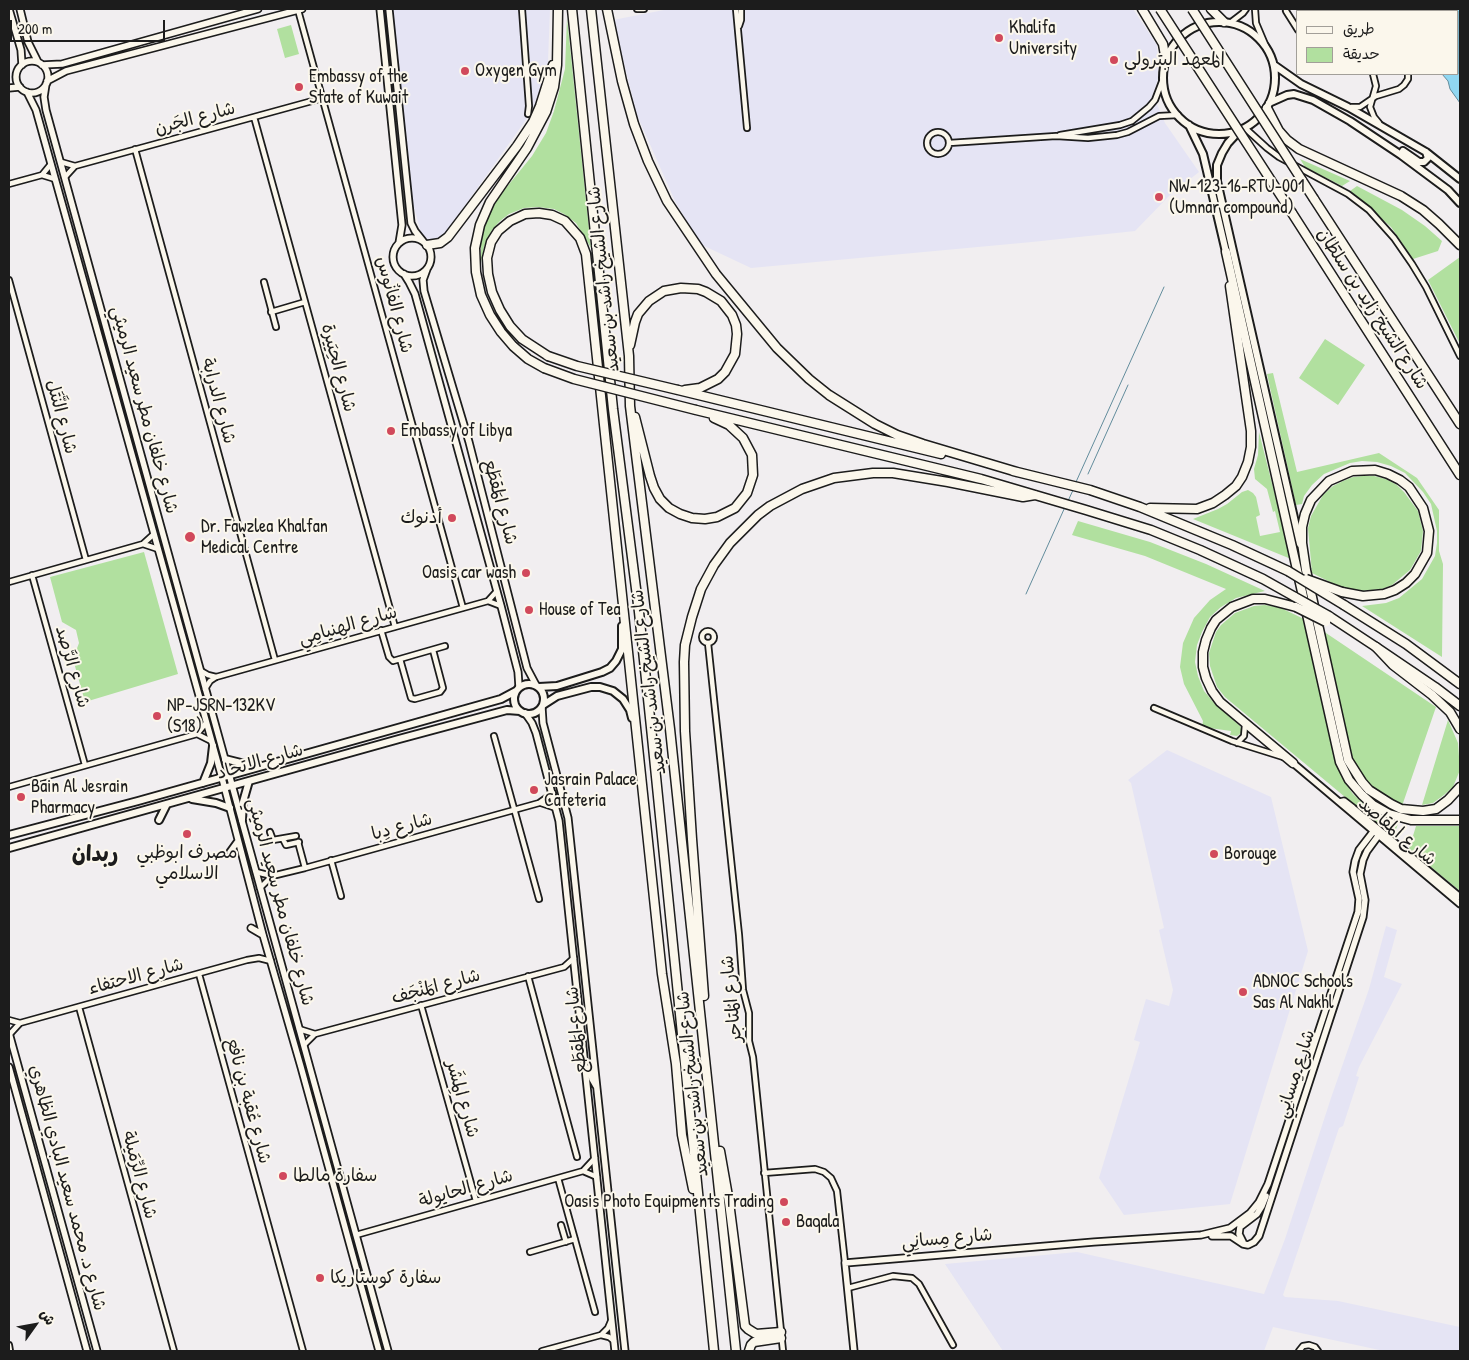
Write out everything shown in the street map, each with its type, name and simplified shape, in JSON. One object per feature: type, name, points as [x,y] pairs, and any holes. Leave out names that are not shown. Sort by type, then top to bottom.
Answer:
[{"type":"highway","points":[[558,9],[558,46],[554,87],[546,112],[527,148],[490,202],[480,225],[475,248],[476,272],[481,295],[490,315],[513,346],[528,359],[544,368],[574,379],[981,479],[1151,530],[1263,579],[1295,596],[1327,619]]},
{"type":"highway","name":"شارع الشيخ راشد بن سعيد","points":[[572,9],[613,409],[639,612],[714,1351]]},
{"type":"highway","name":"شارع الشيخ راشد بن سعيد","points":[[591,9],[629,356],[630,406],[670,729],[736,1351]]},
{"type":"highway","points":[[607,9],[622,82],[634,124],[648,161],[667,201],[716,274],[777,348],[809,379],[829,395],[875,424],[897,435],[923,444],[1017,472]]},
{"type":"highway","points":[[1142,9],[1163,44],[1166,61]]},
{"type":"highway","name":"شارع الشيخ زايد بن سلطان","points":[[1160,9],[1460,475]]},
{"type":"highway","name":"شارع الشيخ زايد بن سلطان","points":[[1192,9],[1460,424]]},
{"type":"highway","points":[[1210,9],[1227,22]]},
{"type":"highway","points":[[425,243],[440,243],[448,237],[526,134],[540,106],[558,46]]},
{"type":"highway","points":[[1268,105],[1279,131],[1299,149],[1401,196],[1423,210],[1460,245]]},
{"type":"highway","points":[[699,1213],[682,1135],[675,1056],[661,966],[639,751],[623,602],[586,254],[580,238],[565,221],[552,215],[539,213],[525,214],[510,221],[498,231],[491,242],[487,258],[492,292],[510,326],[522,339],[548,356],[577,366],[678,390],[1017,472],[1060,482],[1090,490],[1140,507],[1232,545],[1288,571],[1329,589],[1363,596],[1384,594],[1406,583],[1415,574],[1427,553],[1429,542],[1427,519],[1417,497],[1400,480],[1375,470],[1352,471],[1329,481],[1311,500],[1305,514],[1302,528],[1302,543],[1306,570],[1348,760],[1362,782],[1369,790],[1401,809],[1423,811],[1436,808],[1448,800],[1460,787]]},
{"type":"highway","points":[[1140,507],[1182,510],[1196,509],[1213,503],[1225,496],[1236,486],[1248,462],[1251,447],[1251,431],[1226,252]]},
{"type":"highway","points":[[1226,252],[1340,762],[1349,780],[1373,805],[1398,817],[1420,820],[1460,820]]},
{"type":"highway","points":[[629,356],[632,331],[638,314],[649,301],[672,289],[698,289],[714,295],[726,307],[736,325],[735,354],[731,364],[718,379],[700,388],[678,390]]},
{"type":"highway","points":[[630,406],[635,417],[654,488],[660,499],[669,508],[680,514],[692,518],[705,519],[726,513],[742,501],[751,484],[754,465],[748,446],[737,431],[729,425],[696,410]]},
{"type":"highway","points":[[708,1078],[702,953],[685,731],[684,662],[685,645],[701,589],[730,543],[770,506],[807,487],[844,476],[893,473],[1023,497],[1035,495]]},
{"type":"highway","points":[[1288,571],[1406,644],[1460,684]]},
{"type":"highway","points":[[1293,763],[1220,702],[1212,691],[1203,666],[1203,652],[1206,640],[1216,620],[1232,607],[1253,599],[1265,599],[1296,607],[1327,619],[1376,647],[1434,691],[1460,706]]},
{"type":"highway","points":[[1434,691],[1459,727]]},
{"type":"highway","points":[[710,1095],[729,1202],[744,1321],[748,1329],[756,1334],[781,1335]]},
{"type":"highway","points":[[749,1351],[754,1342],[781,1335]]},
{"type":"main road","points":[[1242,129],[1214,134],[1201,131],[1189,125],[1178,115],[1168,99],[1164,79],[1166,61],[1178,40],[1188,31],[1199,25],[1212,22],[1227,22],[1245,28],[1258,37],[1267,49],[1274,65],[1274,91],[1268,105],[1257,119],[1228,142],[1217,165],[1217,182],[1306,570]]},
{"type":"main road","points":[[1274,65],[1301,84],[1378,123],[1426,152],[1460,179]]},
{"type":"main road","points":[[1268,105],[1287,95],[1304,96],[1350,120],[1377,138],[1423,170],[1460,202]]},
{"type":"main road","points":[[1189,125],[1203,154],[1226,252]]},
{"type":"main road","points":[[1377,138],[1396,146],[1419,162],[1426,161],[1428,158],[1426,152]]},
{"type":"main road","points":[[623,602],[621,620],[623,645],[613,665],[589,677],[557,686],[538,686],[527,683],[518,689],[514,699],[515,704],[522,712],[534,713],[557,696],[591,687],[614,691],[623,699],[630,710],[639,751]]},
{"type":"main road","points":[[538,686],[544,695],[542,706]]},
{"type":"main road","name":"شارع الاتحاد","points":[[9,835],[204,783],[501,699],[518,689]]},
{"type":"main road","name":"شارع الاتحاد","points":[[9,848],[495,713],[507,710],[522,712]]},
{"type":"main road","points":[[204,783],[211,763],[212,744]]},
{"type":"main road","points":[[225,759],[245,764],[265,765]]},
{"type":"main road","points":[[242,820],[243,802],[249,781]]},
{"type":"main road","points":[[188,798],[216,803],[230,808]]},
{"type":"main road","points":[[159,820],[167,804]]},
{"type":"street","points":[[9,9],[20,50],[20,67],[16,78],[20,88]]},
{"type":"street","points":[[20,9],[28,42],[40,64],[47,72],[46,83]]},
{"type":"street","points":[[10,75],[30,61],[40,64],[62,64],[258,9]]},
{"type":"street","points":[[9,88],[20,88],[27,92],[36,92],[46,83],[66,71],[300,9]]},
{"type":"street","name":"شارع الفانُوس","points":[[300,9],[463,608]]},
{"type":"street","points":[[379,11],[402,225],[393,258],[396,267],[404,274],[409,276],[419,275],[430,264],[431,254],[411,223],[388,9]]},
{"type":"street","points":[[522,9],[528,114]]},
{"type":"street","points":[[637,9],[644,9]]},
{"type":"street","points":[[736,9],[747,128]]},
{"type":"street","points":[[739,26],[741,9]]},
{"type":"street","points":[[1227,22],[1243,13],[1246,9]]},
{"type":"street","points":[[1255,9],[1256,23],[1267,49]]},
{"type":"street","points":[[1286,11],[1296,27]]},
{"type":"street","points":[[1373,75],[1376,86],[1371,100],[1371,111],[1378,123]]},
{"type":"street","points":[[1348,107],[1360,107],[1376,96],[1399,89],[1408,79],[1408,75]]},
{"type":"street","points":[[1056,136],[1071,132],[1100,130],[1132,120],[1155,100],[1164,79]]},
{"type":"street","name":"شارع خلفان مطر سعيد الرميثي","points":[[46,83],[45,104],[388,1351]]},
{"type":"street","name":"شارع خلفان مطر سعيد الرميثي","points":[[27,92],[36,110],[68,224],[379,1351]]},
{"type":"street","name":"شارع الجَرن","points":[[75,166],[323,98]]},
{"type":"street","points":[[949,143],[1056,136],[1083,138],[1116,135],[1132,130],[1159,116],[1178,115]]},
{"type":"street","name":"شارع الحِيَيرة","points":[[254,117],[395,627]]},
{"type":"street","points":[[1242,129],[1279,157],[1348,194],[1369,210],[1394,238],[1412,264],[1426,287],[1460,356]]},
{"type":"street","points":[[937,131],[945,134],[949,143],[946,151],[938,154],[929,150],[926,144],[930,134],[937,131]]},
{"type":"street","name":"شارع الدرابة","points":[[135,149],[275,660]]},
{"type":"street","points":[[61,162],[75,166],[65,177]]},
{"type":"street","points":[[42,175],[51,164]]},
{"type":"street","points":[[9,184],[42,175],[52,177],[55,180]]},
{"type":"street","points":[[68,224],[77,222]]},
{"type":"street","points":[[398,243],[408,238],[418,239],[425,243]]},
{"type":"street","name":"شارع المَقطَع","points":[[427,269],[423,280],[424,291],[471,451],[527,668],[538,686]]},
{"type":"street","name":"شارع المَقطَع","points":[[404,274],[415,294],[497,591],[518,672],[518,689]]},
{"type":"street","name":"شارع النَّتَل","points":[[9,280],[86,560]]},
{"type":"street","points":[[264,282],[276,327]]},
{"type":"street","points":[[272,312],[305,302]]},
{"type":"street","points":[[9,306],[15,304]]},
{"type":"street","points":[[9,582],[143,544],[154,534]]},
{"type":"street","points":[[143,544],[158,548]]},
{"type":"street","name":"شارع الرَّصد","points":[[32,575],[85,765]]},
{"type":"street","points":[[497,591],[488,601],[501,606]]},
{"type":"street","name":"شارع الهِنيامِي","points":[[216,676],[488,601]]},
{"type":"street","points":[[381,630],[389,658],[394,661],[446,646]]},
{"type":"street","name":"شارع المُتاجر","points":[[708,643],[739,935],[742,984],[749,1013],[749,1041],[753,1057],[783,1351]]},
{"type":"street","points":[[185,650],[190,647],[194,648]]},
{"type":"street","points":[[400,660],[411,698],[415,699],[439,692],[443,688],[433,650]]},
{"type":"street","points":[[200,671],[216,676]]},
{"type":"street","points":[[205,689],[216,676]]},
{"type":"street","name":"شارع المَقطَع","points":[[542,706],[543,723],[568,818],[625,1351]]},
{"type":"street","points":[[1154,708],[1237,742],[1276,754],[1293,763]]},
{"type":"street","name":"شارع المَقطَع","points":[[522,712],[532,723],[536,733],[553,793],[562,844],[615,1351]]},
{"type":"street","points":[[1237,742],[1244,736],[1245,722]]},
{"type":"street","points":[[9,787],[197,734],[206,723]]},
{"type":"street","points":[[197,734],[212,744]]},
{"type":"street","points":[[494,736],[538,899]]},
{"type":"street","name":"شارع المقاصد","points":[[1293,763],[1340,802],[1345,802],[1380,834],[1460,897]]},
{"type":"street","name":"شارع دِبا","points":[[256,872],[272,876],[305,868],[539,803],[553,793]]},
{"type":"street","points":[[539,803],[556,808]]},
{"type":"street","name":"شارع مِسانِي","points":[[845,1263],[1201,1235],[1225,1230],[1240,1222],[1255,1207],[1268,1184],[1358,908],[1359,899],[1354,878],[1355,861],[1359,850],[1374,829]]},
{"type":"street","points":[[270,832],[272,840],[296,836]]},
{"type":"street","name":"شارع مِسانِي","points":[[1201,1235],[1204,1237],[1231,1236],[1245,1244],[1252,1244],[1259,1236],[1365,912],[1366,900],[1361,879],[1361,865],[1365,855],[1380,834]]},
{"type":"street","points":[[283,839],[286,844],[299,841],[305,868]]},
{"type":"street","points":[[230,852],[238,840]]},
{"type":"street","points":[[331,860],[341,896]]},
{"type":"street","name":"شارع المقاصد","points":[[1426,872],[1460,904]]},
{"type":"street","points":[[260,888],[272,876]]},
{"type":"street","points":[[251,928],[263,935]]},
{"type":"street","points":[[259,958],[268,948]]},
{"type":"street","name":"شارع الاحتفاء","points":[[20,1023],[259,958],[271,961]]},
{"type":"street","name":"شارع المَنْجَف","points":[[315,1034],[564,967],[574,958]]},
{"type":"street","name":"شارع المَنْجَف","points":[[564,967],[575,970]]},
{"type":"street","name":"شارع عُقبة بن نافع","points":[[199,974],[302,1351]]},
{"type":"street","points":[[528,976],[577,1156]]},
{"type":"street","points":[[1332,991],[1339,993]]},
{"type":"street","name":"شارع المِشَر","points":[[421,1005],[476,1201]]},
{"type":"street","name":"شارع الرِّمَيلة","points":[[78,1007],[174,1351]]},
{"type":"street","points":[[9,1020],[20,1023],[9,1034]]},
{"type":"street","points":[[299,1029],[315,1034],[304,1046]]},
{"type":"street","name":"شارع د. محمد سعيد البادي الظاهري","points":[[9,1034],[12,1057],[97,1351]]},
{"type":"street","points":[[301,1068],[310,1066]]},
{"type":"street","name":"شارع د. محمد سعيد البادي الظاهري","points":[[9,1067],[87,1351]]},
{"type":"street","points":[[586,1068],[590,1069],[592,1080],[598,1088]]},
{"type":"street","points":[[1304,1076],[1311,1078]]},
{"type":"street","name":"شارع الحايولة","points":[[356,1235],[583,1171],[596,1158]]},
{"type":"street","points":[[764,1174],[815,1169],[824,1172],[831,1178],[838,1191],[854,1351]]},
{"type":"street","points":[[583,1171],[598,1177]]},
{"type":"street","points":[[558,1178],[595,1312]]},
{"type":"street","points":[[1245,1244],[1240,1237],[1239,1229],[1260,1210],[1268,1184]]},
{"type":"street","points":[[599,1190],[603,1207],[608,1255],[612,1257],[614,1252]]},
{"type":"street","points":[[340,1209],[345,1206],[348,1207]]},
{"type":"street","points":[[561,1226],[566,1242]]},
{"type":"street","points":[[530,1252],[575,1239]]},
{"type":"street","points":[[848,1288],[893,1276],[912,1278],[919,1284],[952,1345]]},
{"type":"street","points":[[601,1335],[608,1328],[612,1320]]},
{"type":"street","points":[[542,1351],[601,1335],[609,1337],[614,1341]]},
{"type":"street","points":[[9,1345],[10,1351]]},
{"type":"street","points":[[1298,1351],[1303,1346],[1309,1345],[1315,1347],[1318,1351]]},
{"type":"shaded area","points":[[392,9],[550,9],[548,62],[535,107],[442,238],[431,241],[422,236],[411,197]]},
{"type":"shaded area","points":[[669,9],[1133,9],[1157,45],[1158,79],[1153,95],[1165,123],[1199,172],[1170,195],[1135,231],[751,268],[700,244],[675,201],[637,115],[613,20]]},
{"type":"shaded area","points":[[1167,750],[1271,797],[1308,951],[1230,1204],[1124,1215],[1099,1178],[1140,1042],[1134,1040],[1146,999],[1169,1006],[1173,990],[1159,930],[1164,928],[1131,783],[1128,780]]},
{"type":"shaded area","points":[[1386,926],[1397,930],[1384,977],[1402,984],[1359,1067],[1356,1076],[1359,1077],[1343,1126],[1339,1128],[1283,1295],[1285,1297],[1338,1301],[1460,1327],[1460,1351],[1384,1351],[1273,1327],[1264,1351],[1003,1351],[945,1264],[1077,1252],[1264,1294],[1285,1239],[1369,989]]},
{"type":"green space","points":[[567,18],[591,248],[576,223],[564,214],[554,209],[524,208],[509,214],[492,230],[484,247],[481,263],[481,243],[486,220],[497,199],[532,156],[546,133],[554,111],[565,69]]},
{"type":"green space","points":[[291,25],[299,54],[285,58],[277,29]]},
{"type":"green space","points":[[1300,159],[1350,181],[1342,186],[1305,167]]},
{"type":"green space","points":[[1357,186],[1402,210],[1425,226],[1442,241],[1438,251],[1413,259],[1391,227],[1350,191]]},
{"type":"green space","points":[[1460,257],[1460,344],[1428,280]]},
{"type":"green space","points":[[1325,339],[1365,365],[1338,405],[1299,378]]},
{"type":"green space","points":[[1273,373],[1297,472],[1379,453],[1417,478],[1439,510],[1439,551],[1443,564],[1442,657],[1362,606],[1386,603],[1399,598],[1422,579],[1435,556],[1437,543],[1437,531],[1431,504],[1423,492],[1405,473],[1377,462],[1362,461],[1350,463],[1324,474],[1312,485],[1304,496],[1302,504],[1296,505],[1267,374]]},
{"type":"green space","points":[[1259,432],[1291,559],[1193,519],[1218,509],[1242,492],[1248,490],[1256,497],[1260,515],[1256,517],[1260,536],[1280,532],[1267,489],[1255,479],[1254,469],[1258,455]]},
{"type":"green space","points":[[1363,476],[1386,479],[1397,485],[1418,511],[1423,531],[1421,551],[1410,570],[1392,585],[1382,589],[1362,591],[1338,586],[1312,573],[1308,528],[1311,516],[1323,495],[1333,486],[1343,481]]},
{"type":"green space","points":[[1078,521],[1150,542],[1206,564],[1265,591],[1236,598],[1221,607],[1210,617],[1197,645],[1195,662],[1204,691],[1215,704],[1240,726],[1242,732],[1237,736],[1230,735],[1231,731],[1202,727],[1203,721],[1184,684],[1180,667],[1183,643],[1194,618],[1210,600],[1226,589],[1145,556],[1072,535]]},
{"type":"green space","points":[[144,552],[178,674],[85,702],[73,659],[79,643],[76,630],[62,622],[50,577]]},
{"type":"green space","points":[[1265,605],[1281,608],[1304,619],[1336,764],[1342,778],[1353,794],[1382,818],[1398,824],[1393,837],[1225,697],[1217,687],[1210,666],[1209,653],[1216,632],[1235,613],[1254,606]]},
{"type":"green space","points":[[1323,631],[1436,707],[1402,806],[1371,789],[1357,770]]},
{"type":"green space","points":[[1448,720],[1458,743],[1460,770],[1453,787],[1433,803],[1422,805]]},
{"type":"green space","points":[[1416,826],[1460,826],[1460,891],[1409,849]]},
{"type":"water","points":[[1460,9],[1460,103],[1443,75],[1459,75],[1459,10],[1406,10]]},
{"type":"waterway","points":[[1076,482],[1164,287]]},
{"type":"waterway","points":[[1088,474],[1128,385]]},
{"type":"waterway","points":[[1068,501],[1074,488]]},
{"type":"waterway","points":[[1026,594],[1065,507]]},
{"type":"place","name":"Khalifa University","points":[[999,38]]},
{"type":"place","name":"المعهد البترولي","points":[[1114,60]]},
{"type":"place","name":"Oxygen Gym","points":[[465,71]]},
{"type":"place","name":"Embassy of the State of Kuwait","points":[[299,87]]},
{"type":"place","name":"NW-123-16-RTU-001 (Umnar compound)","points":[[1159,197]]},
{"type":"place","name":"Embassy of Libya","points":[[391,431]]},
{"type":"place","name":"أدنوك","points":[[452,518]]},
{"type":"place","name":"Dr. Fawzlea Khalfan Medical Centre","points":[[190,537]]},
{"type":"place","name":"Oasis car wash","points":[[526,573]]},
{"type":"place","name":"House of Tea","points":[[529,610]]},
{"type":"place","name":"NP-JSRN-132KV (S18)","points":[[157,716]]},
{"type":"place","name":"Jasrain Palace Cafeteria","points":[[534,790]]},
{"type":"place","name":"Bain Al Jesrain Pharmacy","points":[[21,797]]},
{"type":"place","name":"مصرف ابوظبي الاسلامي","points":[[187,834]]},
{"type":"place","name":"Borouge","points":[[1214,854]]},
{"type":"place","name":"ADNOC Schools Sas Al Nakhl","points":[[1243,992]]},
{"type":"place","name":"سفارة مالطا","points":[[283,1176]]},
{"type":"place","name":"Oasis Photo Equipments Trading","points":[[784,1202]]},
{"type":"place","name":"Baqala","points":[[786,1222]]},
{"type":"place","name":"سفارة كوستاريكا","points":[[320,1278]]},
{"type":"district","name":"ربدان","points":[[95,855]]}]
